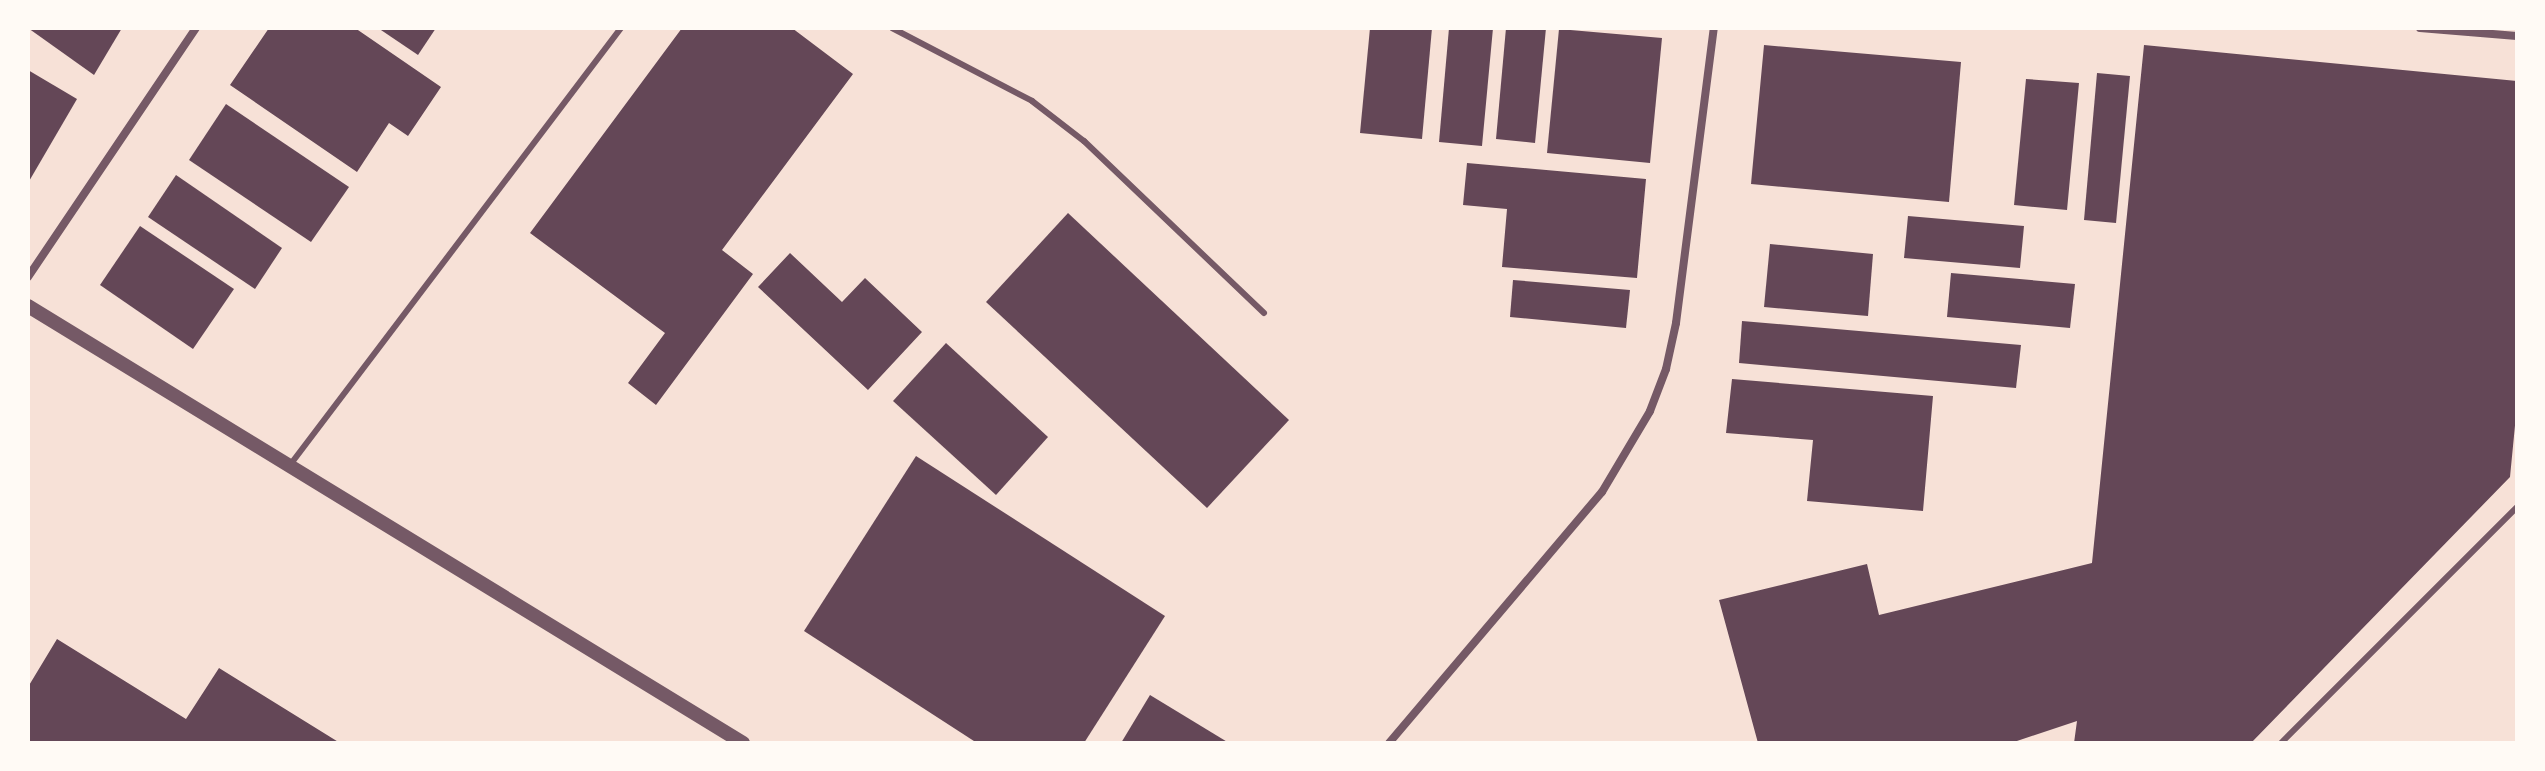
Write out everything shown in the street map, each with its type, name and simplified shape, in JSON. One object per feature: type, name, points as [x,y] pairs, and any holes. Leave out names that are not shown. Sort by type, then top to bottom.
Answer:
[{"type":"street","points":[[28,277],[196,28]]},
{"type":"street","points":[[1389,743],[1602,492],[1650,411],[1666,369],[1676,323],[1714,28]]},
{"type":"street","points":[[2420,28],[2517,36]]},
{"type":"street","points":[[28,306],[743,743]]},
{"type":"lane","points":[[290,465],[621,28]]},
{"type":"lane","points":[[892,28],[1032,101],[1084,141],[1264,313]]},
{"type":"lane","points":[[2281,743],[2517,507]]},
{"type":"building","points":[[28,28],[122,28],[94,75]]},
{"type":"building","points":[[269,28],[355,28],[441,87],[408,136],[389,123],[357,172],[230,85]]},
{"type":"building","points":[[378,28],[436,28],[418,55]]},
{"type":"building","points":[[682,28],[792,28],[853,74],[722,250],[753,274],[656,405],[628,383],[665,333],[530,233]]},
{"type":"building","points":[[1370,28],[1432,28],[1422,139],[1360,133]]},
{"type":"building","points":[[1449,28],[1493,28],[1482,146],[1439,142]]},
{"type":"building","points":[[1506,28],[1546,28],[1535,143],[1496,139]]},
{"type":"building","points":[[1559,29],[1662,38],[1650,163],[1547,153]]},
{"type":"building","points":[[1764,45],[1961,62],[1949,202],[1751,184]]},
{"type":"building","points":[[2144,45],[2517,81],[2517,405],[2510,477],[2251,743],[2074,743],[2077,721],[2011,743],[1758,743],[1719,600],[1867,564],[1879,615],[2092,563]]},
{"type":"building","points":[[28,70],[77,99],[28,183]]},
{"type":"building","points":[[2097,73],[2130,76],[2116,223],[2084,220]]},
{"type":"building","points":[[2026,79],[2079,83],[2067,210],[2014,205]]},
{"type":"building","points":[[226,104],[349,187],[311,242],[189,160]]},
{"type":"building","points":[[1467,163],[1646,179],[1637,278],[1502,267],[1507,209],[1463,205]]},
{"type":"building","points":[[176,175],[282,248],[255,289],[148,217]]},
{"type":"building","points":[[1068,213],[1289,420],[1207,508],[986,302]]},
{"type":"building","points":[[1908,216],[2024,226],[2020,268],[1904,258]]},
{"type":"building","points":[[140,226],[234,289],[193,349],[100,285]]},
{"type":"building","points":[[1770,244],[1873,254],[1868,316],[1764,307]]},
{"type":"building","points":[[790,253],[842,302],[865,278],[922,332],[868,390],[758,287]]},
{"type":"building","points":[[1951,273],[2075,284],[2070,328],[1947,317]]},
{"type":"building","points":[[1513,280],[1630,290],[1626,328],[1510,317]]},
{"type":"building","points":[[1742,321],[2021,345],[2016,388],[1739,363]]},
{"type":"building","points":[[946,343],[1048,437],[996,495],[893,401]]},
{"type":"building","points":[[1732,379],[1933,396],[1923,511],[1807,501],[1813,440],[1726,433]]},
{"type":"building","points":[[916,456],[1165,616],[1084,743],[977,743],[804,631]]},
{"type":"building","points":[[57,639],[186,719],[219,668],[340,743],[28,743],[28,687]]},
{"type":"building","points":[[1150,695],[1229,743],[1121,743]]}]
